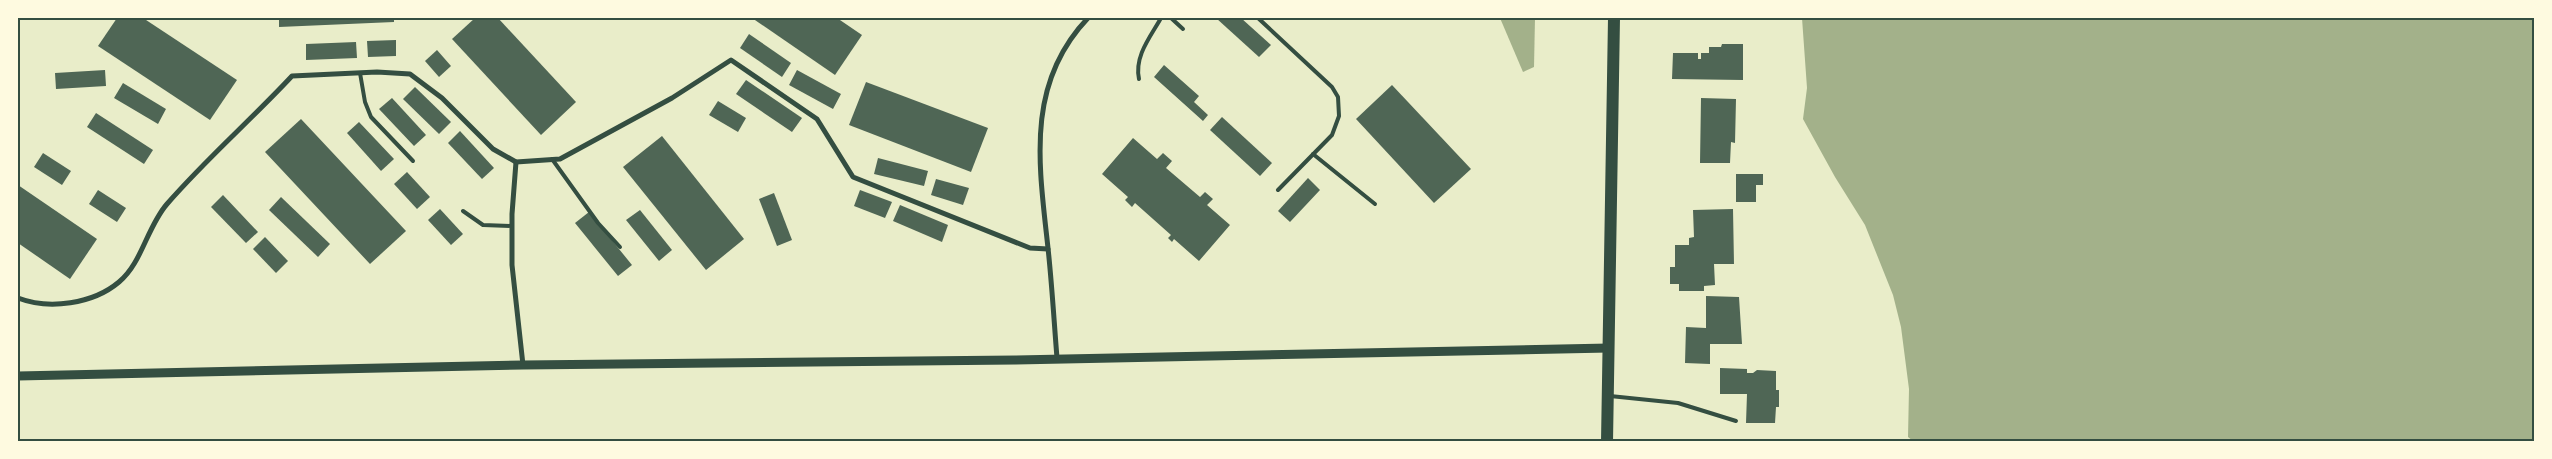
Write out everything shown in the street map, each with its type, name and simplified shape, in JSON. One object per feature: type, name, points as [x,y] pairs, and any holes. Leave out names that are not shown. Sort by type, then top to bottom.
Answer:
[{"type":"main road","points":[[1607,442],[1614,18]]},
{"type":"street","points":[[1057,358],[1041,192],[1040,121],[1047,90],[1058,60],[1088,18]]},
{"type":"street","points":[[18,298],[29,303],[59,304],[89,298],[119,282],[135,260],[165,206],[292,76],[360,73],[410,74],[442,98],[493,149],[516,162],[560,159],[672,98],[731,60],[817,120],[852,176],[1030,248],[1048,249]]},
{"type":"street","points":[[516,162],[512,226],[512,266],[523,365]]},
{"type":"street","points":[[18,376],[523,365],[1609,348]]},
{"type":"lane","points":[[1139,78],[1136,68],[1138,59],[1161,18]]},
{"type":"lane","points":[[1171,18],[1183,29]]},
{"type":"lane","points":[[1258,18],[1332,87],[1338,97],[1339,116],[1332,135],[1278,190]]},
{"type":"lane","points":[[360,73],[365,102],[371,117],[412,161]]},
{"type":"lane","points":[[1313,154],[1376,204]]},
{"type":"lane","points":[[552,160],[598,223],[620,247]]},
{"type":"lane","points":[[463,212],[484,224],[512,226]]},
{"type":"lane","points":[[1608,396],[1678,402],[1736,421]]},
{"type":"shaded area","points":[[1500,18],[1535,18],[1534,67],[1523,72]]},
{"type":"shaded area","points":[[1802,18],[2534,18],[2534,441],[1913,441],[1908,437],[1909,389],[1901,327],[1893,295],[1865,225],[1835,177],[1803,119],[1807,88]]},
{"type":"building","points":[[117,18],[143,18],[237,80],[210,120],[98,46]]},
{"type":"building","points":[[279,18],[394,18],[394,22],[279,27]]},
{"type":"building","points":[[475,18],[498,18],[576,102],[541,135],[452,39]]},
{"type":"building","points":[[752,18],[837,18],[862,35],[835,75]]},
{"type":"building","points":[[1216,18],[1241,18],[1271,45],[1259,57]]},
{"type":"building","points":[[749,34],[791,63],[782,77],[740,48]]},
{"type":"building","points":[[396,40],[396,56],[368,57],[367,41]]},
{"type":"building","points":[[356,42],[357,58],[306,60],[306,44]]},
{"type":"building","points":[[1722,44],[1743,44],[1743,80],[1672,79],[1673,53],[1698,53],[1698,59],[1701,59],[1701,53],[1709,53],[1709,47],[1721,47]]},
{"type":"building","points":[[437,50],[451,66],[439,77],[425,61]]},
{"type":"building","points":[[1164,65],[1199,96],[1194,102],[1208,115],[1203,121],[1154,77]]},
{"type":"building","points":[[105,70],[106,86],[56,89],[55,73]]},
{"type":"building","points":[[797,70],[841,94],[833,109],[789,85]]},
{"type":"building","points":[[746,80],[802,118],[792,132],[736,94]]},
{"type":"building","points":[[866,82],[988,128],[971,172],[849,125]]},
{"type":"building","points":[[123,83],[166,109],[158,124],[114,98]]},
{"type":"building","points":[[1392,85],[1471,169],[1434,203],[1356,119]]},
{"type":"building","points":[[415,87],[451,122],[439,134],[403,99]]},
{"type":"building","points":[[392,98],[426,135],[414,146],[379,109]]},
{"type":"building","points":[[1701,98],[1736,99],[1735,143],[1731,142],[1730,163],[1700,163]]},
{"type":"building","points":[[718,101],[746,118],[738,132],[709,115]]},
{"type":"building","points":[[96,113],[153,150],[144,164],[87,127]]},
{"type":"building","points":[[1222,117],[1272,163],[1260,176],[1210,130]]},
{"type":"building","points":[[301,119],[406,231],[370,264],[265,152]]},
{"type":"building","points":[[359,122],[394,159],[381,171],[347,133]]},
{"type":"building","points":[[460,131],[494,168],[482,179],[448,143]]},
{"type":"building","points":[[662,136],[744,239],[706,270],[623,167]]},
{"type":"building","points":[[1133,138],[1157,159],[1163,153],[1172,161],[1166,168],[1200,197],[1205,192],[1213,199],[1207,205],[1230,225],[1199,261],[1174,239],[1172,242],[1168,238],[1171,235],[1135,203],[1132,207],[1125,200],[1128,197],[1102,174]]},
{"type":"building","points":[[43,153],[71,171],[62,185],[34,167]]},
{"type":"building","points":[[878,158],[928,171],[924,186],[874,174]]},
{"type":"building","points":[[407,172],[430,197],[417,209],[394,184]]},
{"type":"building","points":[[1736,174],[1763,174],[1763,185],[1756,185],[1756,202],[1736,202]]},
{"type":"building","points":[[1308,178],[1320,190],[1290,222],[1278,211]]},
{"type":"building","points":[[936,179],[969,188],[963,205],[931,195]]},
{"type":"building","points":[[18,185],[97,239],[70,279],[18,243]]},
{"type":"building","points":[[98,190],[126,208],[117,222],[89,204]]},
{"type":"building","points":[[860,190],[892,202],[885,218],[854,206]]},
{"type":"building","points":[[774,193],[792,240],[777,246],[759,199]]},
{"type":"building","points":[[223,195],[258,232],[246,243],[211,207]]},
{"type":"building","points":[[281,197],[330,244],[318,257],[269,210]]},
{"type":"building","points":[[900,205],[948,225],[942,242],[893,221]]},
{"type":"building","points":[[440,209],[463,234],[451,245],[428,220]]},
{"type":"building","points":[[1733,209],[1734,264],[1714,264],[1715,285],[1704,286],[1704,291],[1679,291],[1679,284],[1670,284],[1670,267],[1675,267],[1675,245],[1689,245],[1689,238],[1694,237],[1693,210]]},
{"type":"building","points":[[640,210],[672,250],[659,261],[626,220]]},
{"type":"building","points":[[589,212],[632,265],[618,276],[575,223]]},
{"type":"building","points":[[265,237],[288,261],[276,273],[253,249]]},
{"type":"building","points":[[1706,296],[1739,297],[1742,344],[1710,344],[1710,364],[1685,363],[1686,327],[1706,328]]},
{"type":"building","points":[[1720,368],[1747,369],[1747,373],[1753,373],[1757,370],[1776,371],[1776,390],[1779,390],[1779,407],[1776,407],[1775,423],[1746,423],[1747,394],[1720,394]]},
{"type":"building","points":[[1709,439],[1754,439],[1754,442],[1709,442]]}]
